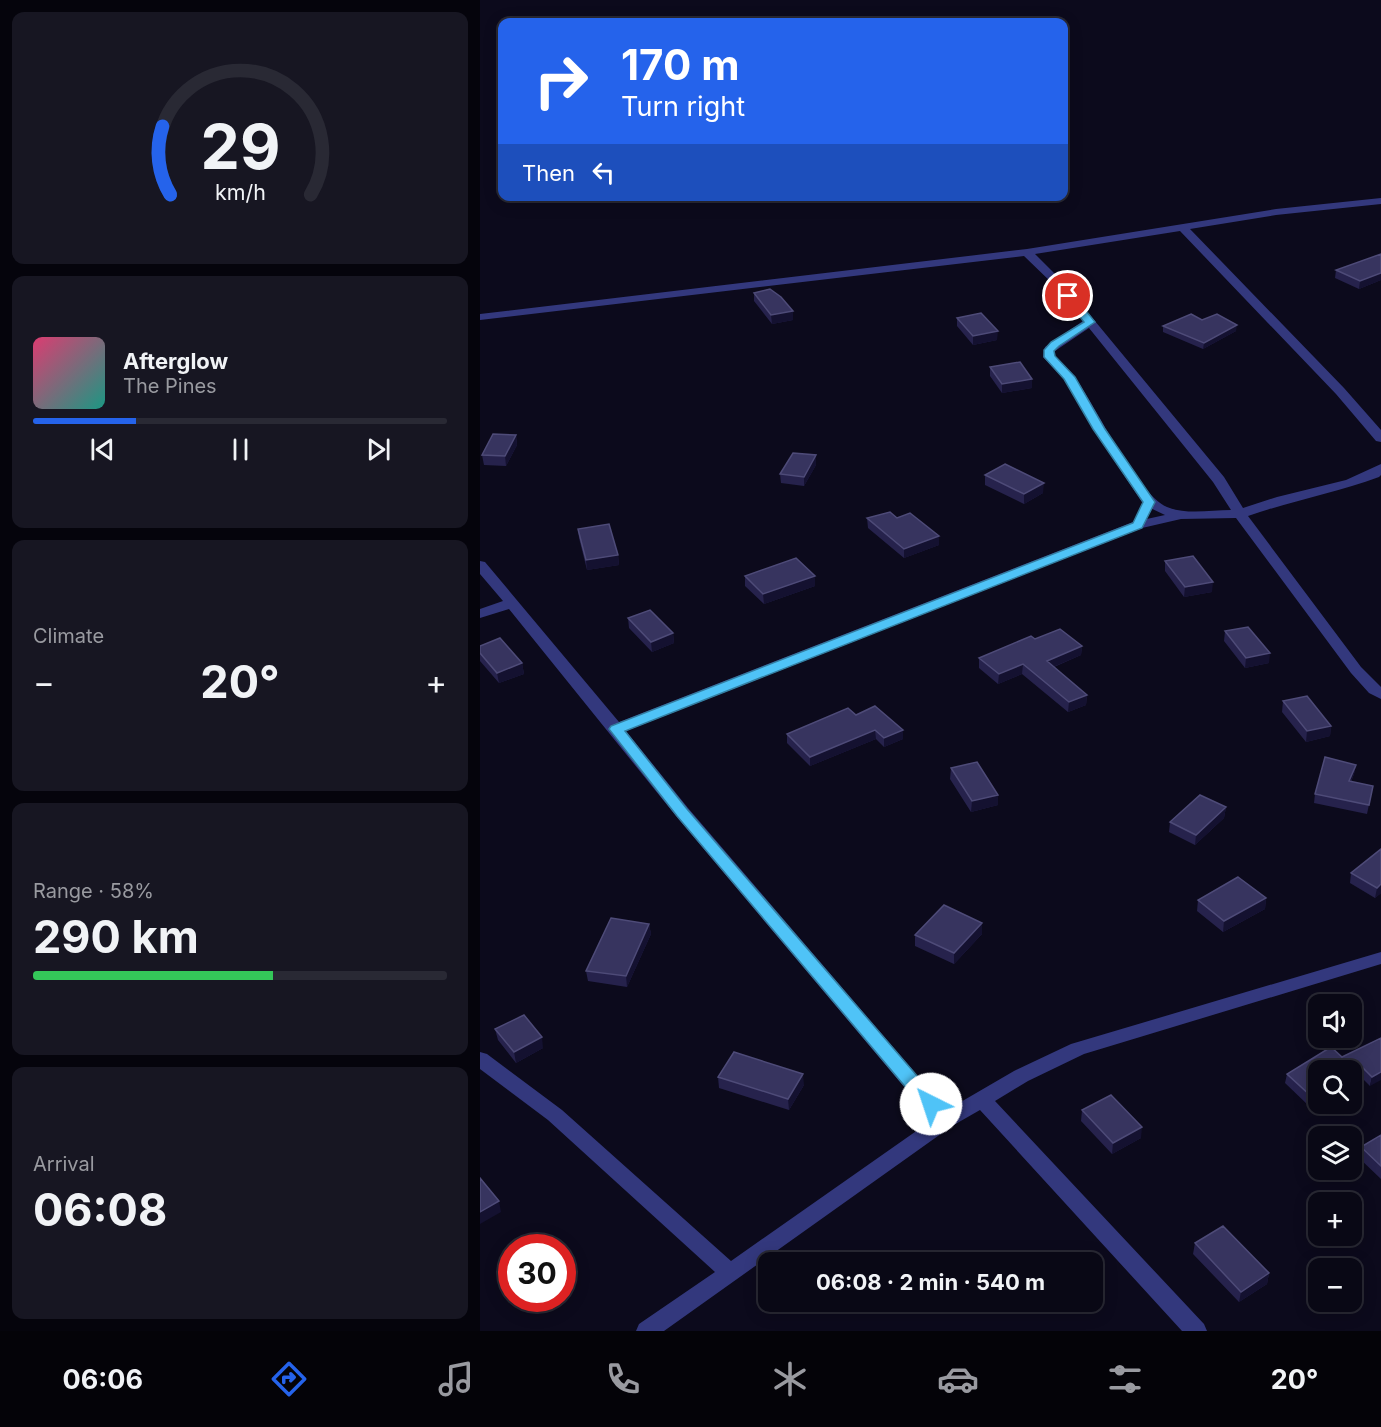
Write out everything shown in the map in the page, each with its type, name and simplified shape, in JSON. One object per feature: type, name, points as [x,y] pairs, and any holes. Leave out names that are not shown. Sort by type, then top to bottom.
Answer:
[{"type":"street","points":[[480,317],[661,293],[1027,252],[1276,213],[1381,201]]},
{"type":"street","points":[[1182,227],[1340,391],[1381,438]]},
{"type":"street","points":[[1027,252],[1057,282],[1219,480],[1240,514],[1326,631],[1364,678],[1381,694]]},
{"type":"street","points":[[1090,322],[1055,344],[1049,350],[1049,357],[1069,377],[1099,429],[1149,502],[1163,510],[1181,515]]},
{"type":"street","points":[[616,729],[1138,525],[1181,515],[1240,514],[1282,500],[1351,483],[1374,474],[1381,468]]},
{"type":"street","points":[[1138,525],[1149,502]]},
{"type":"street","points":[[480,565],[682,812],[945,1121]]},
{"type":"street","points":[[480,614],[512,603]]},
{"type":"street","points":[[647,1331],[945,1121],[1029,1072],[1078,1048],[1381,958]]},
{"type":"street","points":[[480,1059],[555,1115],[729,1272]]},
{"type":"street","points":[[982,1100],[1196,1331]]},
{"type":"building","points":[[1381,254],[1381,273],[1360,281],[1336,270]]},
{"type":"building","points":[[770,289],[781,297],[793,311],[771,315],[754,293]]},
{"type":"building","points":[[981,313],[998,331],[973,336],[957,318]]},
{"type":"building","points":[[1191,314],[1202,320],[1217,314],[1237,325],[1204,343],[1163,326]]},
{"type":"building","points":[[1020,362],[1032,379],[1002,384],[990,367]]},
{"type":"building","points":[[493,434],[516,435],[505,456],[482,455]]},
{"type":"building","points":[[793,453],[816,455],[804,477],[780,474]]},
{"type":"building","points":[[1005,464],[1044,483],[1024,494],[985,475]]},
{"type":"building","points":[[890,512],[897,518],[910,513],[939,536],[904,549],[867,518]]},
{"type":"building","points":[[609,524],[618,555],[586,560],[578,529]]},
{"type":"building","points":[[1193,556],[1213,582],[1185,587],[1165,561]]},
{"type":"building","points":[[796,558],[815,576],[763,594],[745,576]]},
{"type":"building","points":[[650,610],[673,633],[651,642],[628,618]]},
{"type":"building","points":[[1248,627],[1270,653],[1246,658],[1225,631]]},
{"type":"building","points":[[1060,629],[1082,646],[1047,661],[1087,695],[1069,702],[1023,664],[999,674],[979,658],[1031,636],[1035,639]]},
{"type":"building","points":[[500,638],[522,663],[497,673],[480,653],[480,646]]},
{"type":"building","points":[[1307,696],[1331,726],[1307,731],[1283,701]]},
{"type":"building","points":[[875,706],[903,730],[884,738],[875,730],[810,757],[787,734],[848,708],[856,715]]},
{"type":"building","points":[[1325,757],[1356,765],[1349,781],[1373,786],[1369,805],[1315,794]]},
{"type":"building","points":[[977,762],[998,795],[972,801],[951,768]]},
{"type":"building","points":[[1200,795],[1226,807],[1196,835],[1170,822]]},
{"type":"building","points":[[1381,849],[1381,884],[1377,888],[1351,873]]},
{"type":"building","points":[[1238,877],[1266,898],[1224,921],[1198,900]]},
{"type":"building","points":[[944,905],[982,923],[954,953],[915,935]]},
{"type":"building","points":[[611,918],[649,924],[626,976],[586,971]]},
{"type":"building","points":[[524,1015],[542,1037],[514,1052],[495,1029]]},
{"type":"building","points":[[1381,1038],[1381,1072],[1372,1077],[1362,1067],[1362,1060],[1310,1060],[1329,1048],[1342,1057]]},
{"type":"building","points":[[734,1052],[803,1074],[788,1099],[718,1077]]},
{"type":"building","points":[[1308,1061],[1308,1093],[1287,1074]]},
{"type":"building","points":[[1111,1095],[1142,1127],[1113,1143],[1082,1110]]},
{"type":"building","points":[[1381,1135],[1381,1166],[1362,1148]]},
{"type":"building","points":[[480,1178],[499,1201],[480,1212]]},
{"type":"building","points":[[1223,1226],[1269,1273],[1241,1292],[1195,1243]]},
{"type":"route","points":[[931,1104],[682,812],[616,729],[1138,525],[1149,502],[1099,429],[1069,377],[1049,357],[1049,350],[1055,344],[1090,322],[1068,296]]}]
